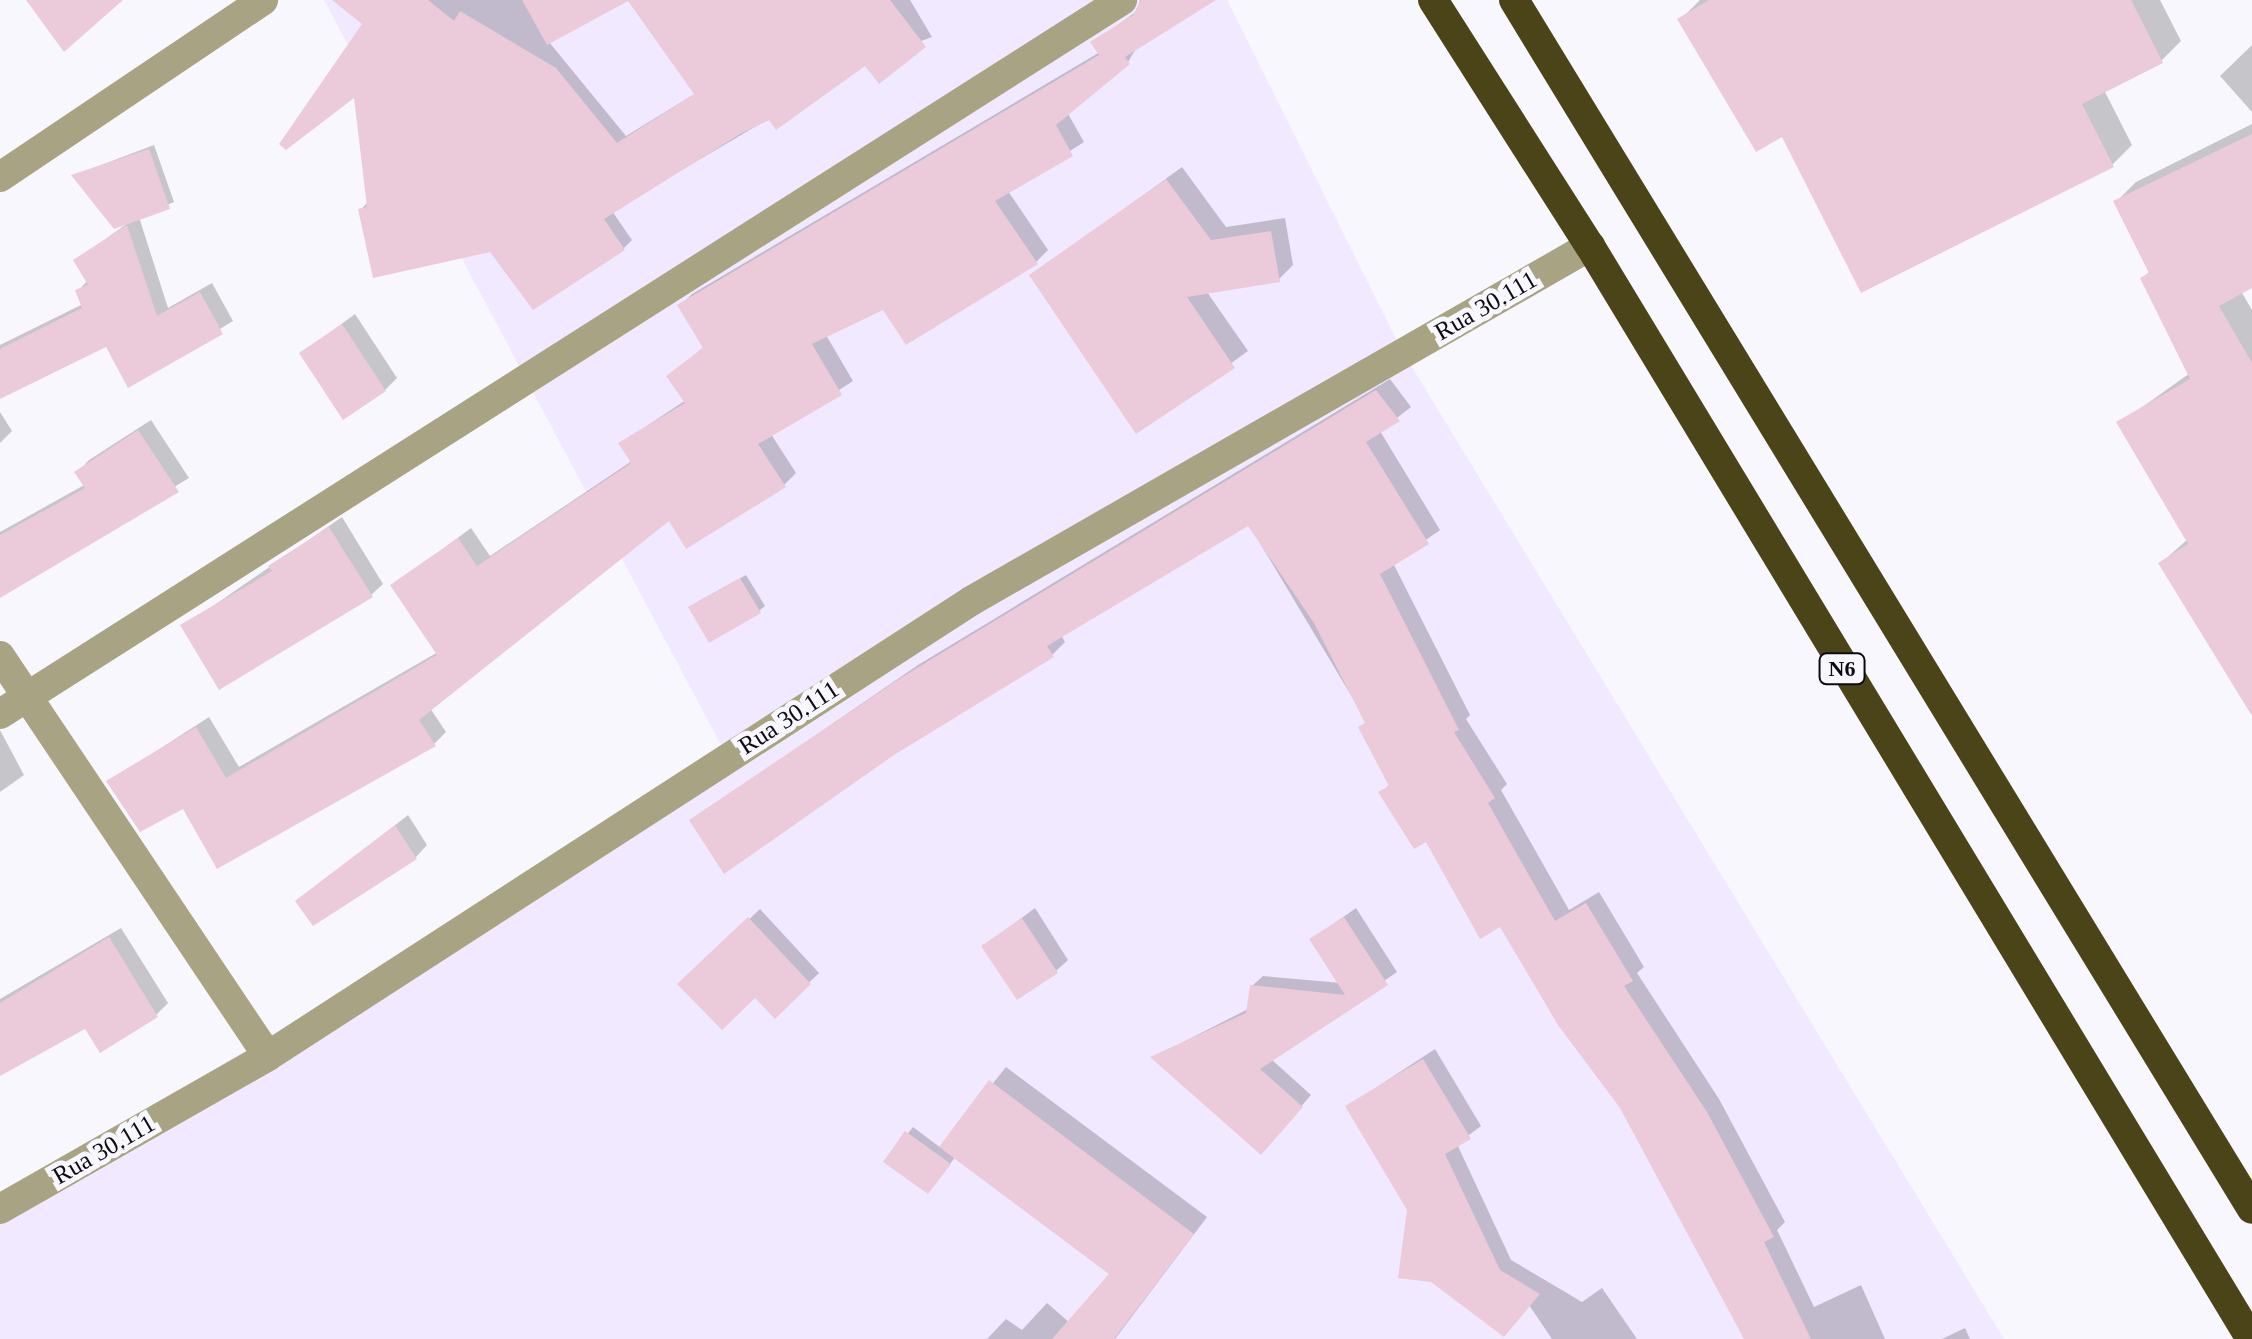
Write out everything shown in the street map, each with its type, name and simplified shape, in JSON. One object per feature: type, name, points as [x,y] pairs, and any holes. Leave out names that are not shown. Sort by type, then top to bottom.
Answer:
[{"type":"highway","name":"N6","points":[[1434,0],[1590,246],[2250,1339]]},
{"type":"highway","points":[[1514,0],[2252,1209]]},
{"type":"street","points":[[0,177],[263,0]]},
{"type":"street","points":[[13,707],[1122,0]]},
{"type":"street","name":"Rua 30.111","points":[[0,1209],[268,1056],[971,601],[1590,246]]},
{"type":"street","points":[[0,656],[13,707],[268,1056]]},
{"type":"shaded area","points":[[324,0],[1227,0],[1401,349],[2004,1339],[0,1339],[0,1200],[728,758]]},
{"type":"building","points":[[26,0],[123,0],[64,52]]},
{"type":"building","points":[[332,0],[428,0],[454,21],[460,11],[556,68],[617,143],[694,94],[628,1],[547,45],[522,0],[890,0],[926,47],[879,84],[865,66],[776,130],[769,120],[740,134],[604,219],[625,250],[533,310],[490,252],[373,278],[358,209],[367,207],[354,98],[286,150],[279,144],[362,24]]},
{"type":"building","points":[[1141,0],[1216,0],[1125,57],[1130,64],[1056,125],[1073,156],[995,201],[1038,264],[906,345],[883,310],[812,344],[842,395],[758,444],[786,487],[686,549],[669,521],[419,720],[436,746],[217,869],[183,809],[140,832],[106,781],[196,727],[226,778],[437,655],[390,585],[458,538],[477,566],[631,463],[618,443],[685,403],[666,376],[703,348],[677,305],[1099,55],[1090,42],[1133,15]]},
{"type":"building","points":[[1709,0],[2131,0],[2163,63],[2082,104],[2114,167],[1861,293],[1782,137],[1756,152],[1677,19]]},
{"type":"building","points":[[2252,134],[2252,288],[2219,306],[2252,363],[2252,716],[2158,563],[2188,544],[2116,422],[2190,379],[2140,278],[2149,273],[2113,201]]},
{"type":"building","points":[[149,149],[170,209],[114,229],[71,175]]},
{"type":"building","points":[[1166,179],[1211,240],[1271,231],[1280,282],[1187,297],[1235,368],[1136,434],[1029,275]]},
{"type":"building","points":[[127,225],[157,316],[200,292],[223,334],[128,388],[106,347],[0,399],[0,349],[82,308],[75,290],[88,285],[73,260]]},
{"type":"building","points":[[342,324],[386,391],[343,420],[299,353]]},
{"type":"building","points":[[1376,390],[1400,421],[1366,442],[1429,544],[1380,574],[1459,730],[1454,732],[1495,798],[1488,803],[1555,921],[1586,903],[1633,981],[1624,986],[1707,1112],[1774,1237],[1764,1242],[1811,1339],[1744,1339],[1620,1108],[1558,1025],[1500,927],[1480,939],[1426,842],[1414,849],[1378,792],[1389,786],[1358,727],[1365,723],[1314,623],[1248,526],[1047,646],[1054,657],[894,755],[724,874],[689,820],[902,677]]},
{"type":"building","points":[[138,430],[179,492],[0,598],[0,535],[85,488],[74,472]]},
{"type":"building","points":[[329,527],[373,597],[219,690],[180,625],[272,571],[268,566]]},
{"type":"building","points":[[740,578],[761,613],[709,643],[688,607]]},
{"type":"building","points":[[395,825],[417,859],[313,926],[295,901]]},
{"type":"building","points":[[748,917],[811,984],[775,1019],[755,998],[722,1030],[677,984]]},
{"type":"building","points":[[1344,917],[1388,985],[1260,1069],[1303,1107],[1261,1155],[1150,1057],[1246,1013],[1250,985],[1345,995],[1309,939]]},
{"type":"building","points":[[1022,918],[1058,973],[1017,1000],[981,946]]},
{"type":"building","points":[[109,937],[158,1017],[100,1053],[85,1029],[0,1076],[0,1003]]},
{"type":"building","points":[[1423,1059],[1471,1139],[1445,1154],[1500,1270],[1540,1294],[1504,1337],[1431,1282],[1398,1278],[1407,1210],[1345,1106]]},
{"type":"building","points":[[989,1080],[1194,1234],[1114,1339],[1052,1339],[1109,1274],[939,1147]]},
{"type":"building","points":[[905,1131],[951,1164],[928,1194],[883,1162]]}]
